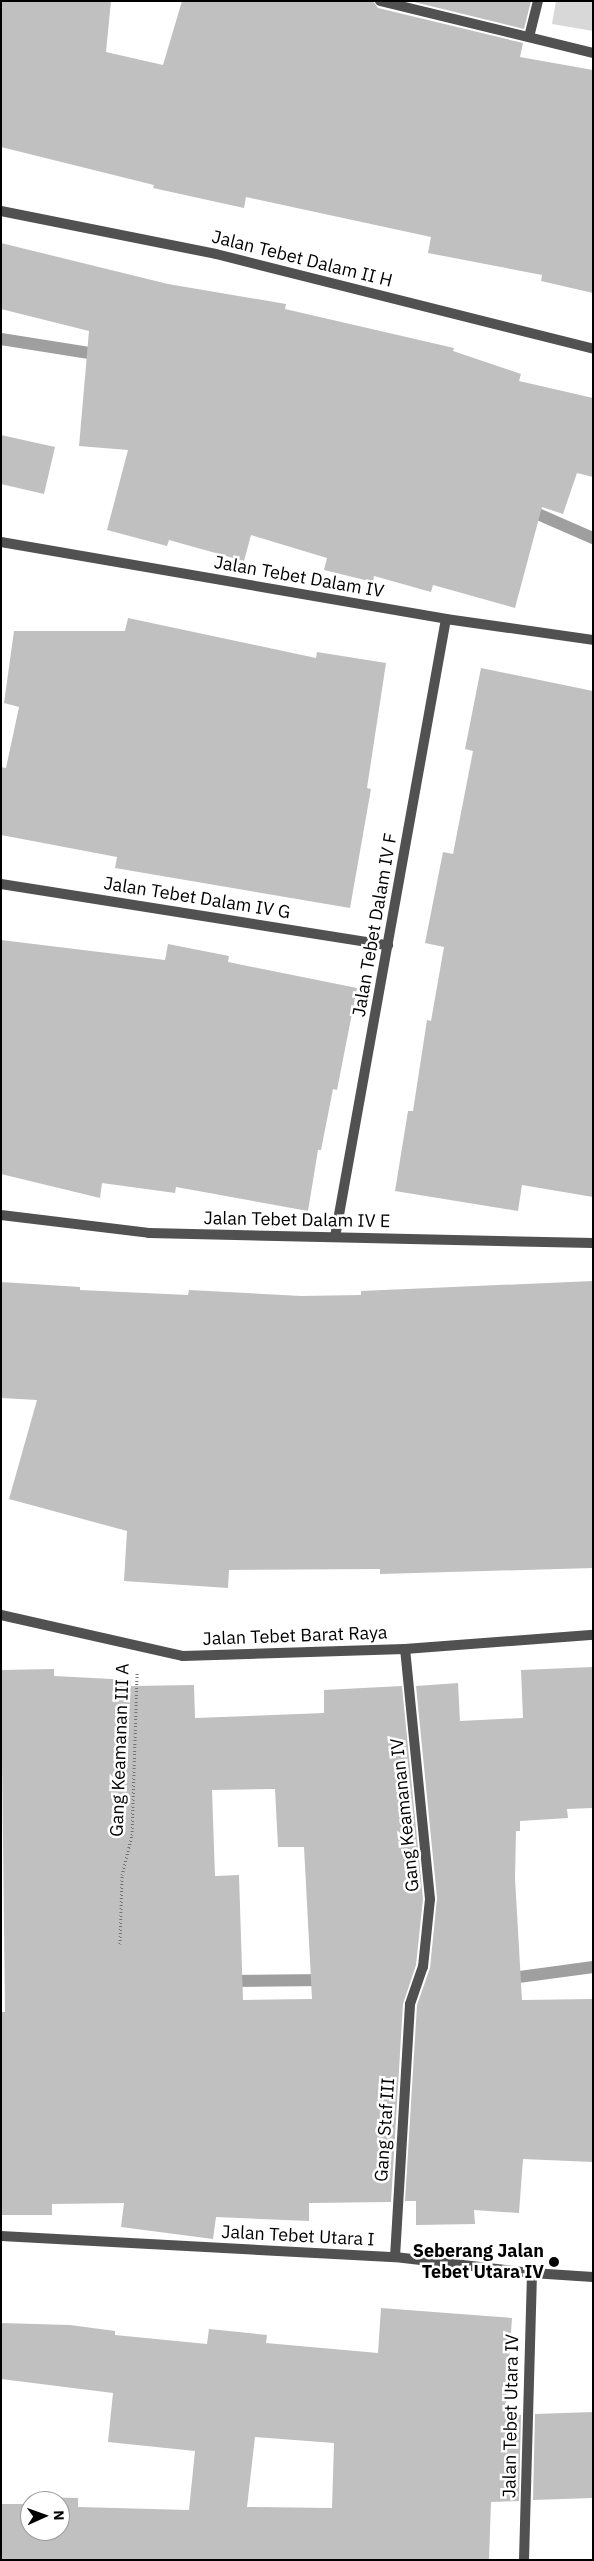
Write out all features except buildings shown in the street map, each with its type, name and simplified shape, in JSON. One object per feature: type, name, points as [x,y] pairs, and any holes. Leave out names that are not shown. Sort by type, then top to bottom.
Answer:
[{"type":"street","points":[[380,1],[593,53]]},
{"type":"street","points":[[529,37],[538,1]]},
{"type":"street","name":"Jalan Tebet Dalam II H","points":[[1,211],[216,254],[593,349]]},
{"type":"street","name":"Jalan Tebet Dalam IV","points":[[1,542],[446,619],[593,640]]},
{"type":"street","name":"Jalan Tebet Dalam IV F","points":[[335,1237],[446,619]]},
{"type":"street","name":"Jalan Tebet Dalam IV G","points":[[1,884],[388,945]]},
{"type":"street","name":"Jalan Tebet Dalam IV E","points":[[1,1216],[149,1234],[593,1243]]},
{"type":"street","name":"Jalan Tebet Barat Raya","points":[[1,1615],[183,1656],[405,1649],[593,1636]]},
{"type":"street","name":"Gang Keamanan IV","points":[[405,1649],[416,1776],[428,1859],[430,1899],[423,1967],[410,2004]]},
{"type":"street","name":"Gang Staf III","points":[[395,2258],[410,2004]]},
{"type":"street","name":"Jalan Tebet Utara I","points":[[1,2236],[395,2258],[532,2273],[593,2277]]},
{"type":"street","name":"Jalan Tebet Utara IV","points":[[524,2560],[532,2273]]},
{"type":"path","name":"Gang Keamanan III A","points":[[120,1944],[122,1875],[132,1835],[138,1645]]},
{"type":"shaded area","points":[[556,1],[593,1],[593,31],[552,24]]},
{"type":"waterway","points":[[1,339],[102,355]]},
{"type":"waterway","points":[[524,508],[593,538]]},
{"type":"waterway","points":[[504,1979],[593,1967]]},
{"type":"waterway","points":[[226,1981],[326,1980]]},
{"type":"place","name":"Seberang Jalan Tebet Utara IV","points":[[554,2262]]}]
